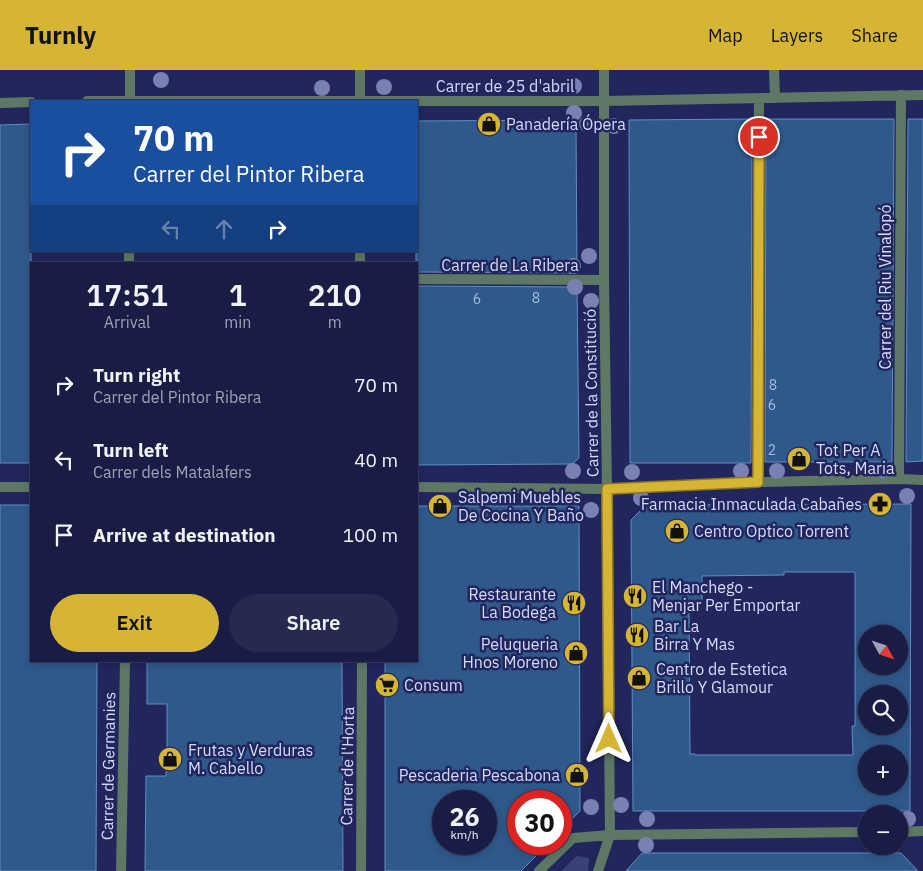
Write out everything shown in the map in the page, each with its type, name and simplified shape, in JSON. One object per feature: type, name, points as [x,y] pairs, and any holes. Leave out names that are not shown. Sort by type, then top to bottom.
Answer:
[{"type":"street","points":[[130,70],[130,100]]},
{"type":"street","points":[[360,70],[360,100]]},
{"type":"street","name":"Carrer de la Constitució","points":[[598,871],[610,835],[604,280],[604,70]]},
{"type":"street","points":[[774,70],[775,98]]},
{"type":"street","name":"Carrer del Riu Vinalopó","points":[[899,479],[901,95]]},
{"type":"street","name":"Carrer de 25 d'abril","points":[[418,101],[604,101],[923,95]]},
{"type":"street","points":[[758,482],[759,99]]},
{"type":"street","points":[[0,103],[30,102]]},
{"type":"street","name":"Carrer de La Ribera","points":[[418,280],[604,280]]},
{"type":"street","points":[[418,487],[607,489],[758,482],[923,480]]},
{"type":"street","points":[[0,487],[30,487]]},
{"type":"street","name":"Carrer de Germanies","points":[[121,871],[125,662]]},
{"type":"street","name":"Carrer de l'Horta","points":[[361,871],[362,662]]},
{"type":"street","points":[[908,832],[923,831]]},
{"type":"street","points":[[539,871],[573,838],[610,835],[858,832]]},
{"type":"shaded area","points":[[577,856],[589,858],[588,871],[561,871]]},
{"type":"building","points":[[752,119],[751,463],[630,463],[629,120]]},
{"type":"building","points":[[766,119],[894,119],[892,462],[765,462]]},
{"type":"building","points":[[908,119],[923,119],[923,461],[906,462]]},
{"type":"building","points":[[576,120],[577,273],[418,272],[416,252],[418,252],[418,121]]},
{"type":"building","points":[[30,124],[30,463],[0,463],[0,125]]},
{"type":"building","points":[[418,286],[577,287],[579,458],[572,464],[418,465]]},
{"type":"building","points":[[911,504],[910,811],[908,811],[908,805],[858,805],[858,811],[633,811],[631,520],[646,505]],"holes":[[[784,572],[855,572],[855,726],[852,726],[853,755],[690,754],[689,605],[702,604],[702,576],[784,575]]]},
{"type":"building","points":[[0,505],[30,505],[30,662],[97,662],[96,871],[0,871]]},
{"type":"building","points":[[418,506],[579,506],[580,811],[572,819],[572,790],[507,790],[507,855],[537,855],[521,871],[385,871],[385,662],[418,662]]},
{"type":"building","points":[[147,662],[342,662],[343,871],[145,871],[146,776],[166,776],[167,752],[167,704],[147,704]]},
{"type":"building","points":[[642,853],[858,853],[858,855],[903,855],[918,871],[626,871]]},
{"type":"place","name":"Panadería Ópera","points":[[489,124]]},
{"type":"place","name":"Tot Per A Tots, Maria","points":[[799,459]]},
{"type":"place","name":"Farmacia Inmaculada Cabañes","points":[[880,504]]},
{"type":"place","name":"Salpemi Muebles De Cocina Y Baño","points":[[440,506]]},
{"type":"place","name":"Centro Optico Torrent","points":[[677,531]]},
{"type":"place","name":"El Manchego - Menjar Per Emportar","points":[[635,596]]},
{"type":"place","name":"Restaurante La Bodega","points":[[574,603]]},
{"type":"place","name":"Bar La Birra Y Mas","points":[[637,635]]},
{"type":"place","name":"Peluqueria Hnos Moreno","points":[[576,653]]},
{"type":"place","name":"Centro de Estetica Brillo Y Glamour","points":[[639,678]]},
{"type":"place","name":"Consum","points":[[387,685]]},
{"type":"place","name":"Frutas y Verduras M. Cabello","points":[[170,759]]},
{"type":"place","name":"Pescaderia Pescabona","points":[[577,775]]},
{"type":"route","points":[[609,739],[607,489],[758,482],[759,137]]}]
